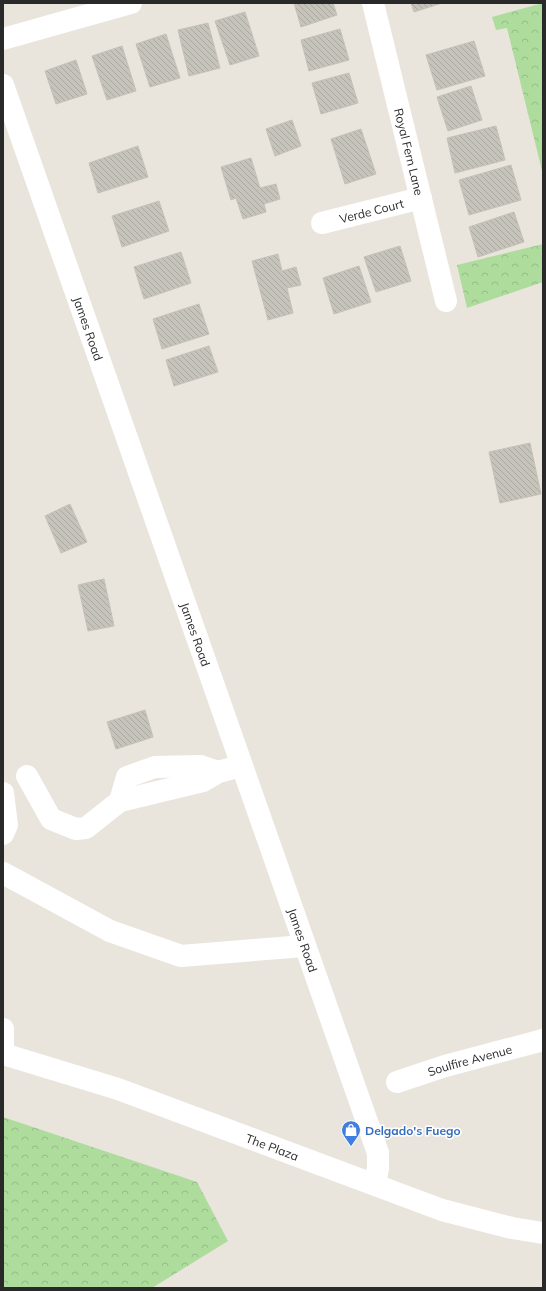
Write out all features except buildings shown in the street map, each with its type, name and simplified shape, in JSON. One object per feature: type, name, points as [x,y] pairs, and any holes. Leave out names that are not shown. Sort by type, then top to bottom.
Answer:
[{"type":"street","points":[[3,40],[131,3]]},
{"type":"street","name":"Royal Fern Lane","points":[[373,3],[446,301]]},
{"type":"street","name":"James Road","points":[[3,85],[378,1154],[378,1168],[375,1184]]},
{"type":"street","name":"Verde Court","points":[[322,223],[421,198]]},
{"type":"street","points":[[27,776],[51,819],[76,829],[86,828],[120,800],[126,777],[154,768],[201,766],[218,772],[241,766]]},
{"type":"street","points":[[3,792],[7,825],[3,834]]},
{"type":"street","points":[[3,873],[110,931],[181,956],[304,946]]},
{"type":"street","points":[[3,1029],[3,1054]]},
{"type":"street","name":"Soulfire Avenue","points":[[397,1082],[445,1066],[543,1040]]},
{"type":"street","name":"The Plaza","points":[[3,1054],[118,1090],[442,1210],[512,1228],[543,1233]]},
{"type":"green space","points":[[543,3],[543,175],[507,28],[496,30],[492,17]]},
{"type":"green space","points":[[543,244],[543,282],[467,308],[457,265]]},
{"type":"green space","points":[[3,1117],[197,1182],[228,1241],[152,1288],[3,1288]]},
{"type":"place","name":"Delgado's Fuego","points":[[351,1147]]}]
